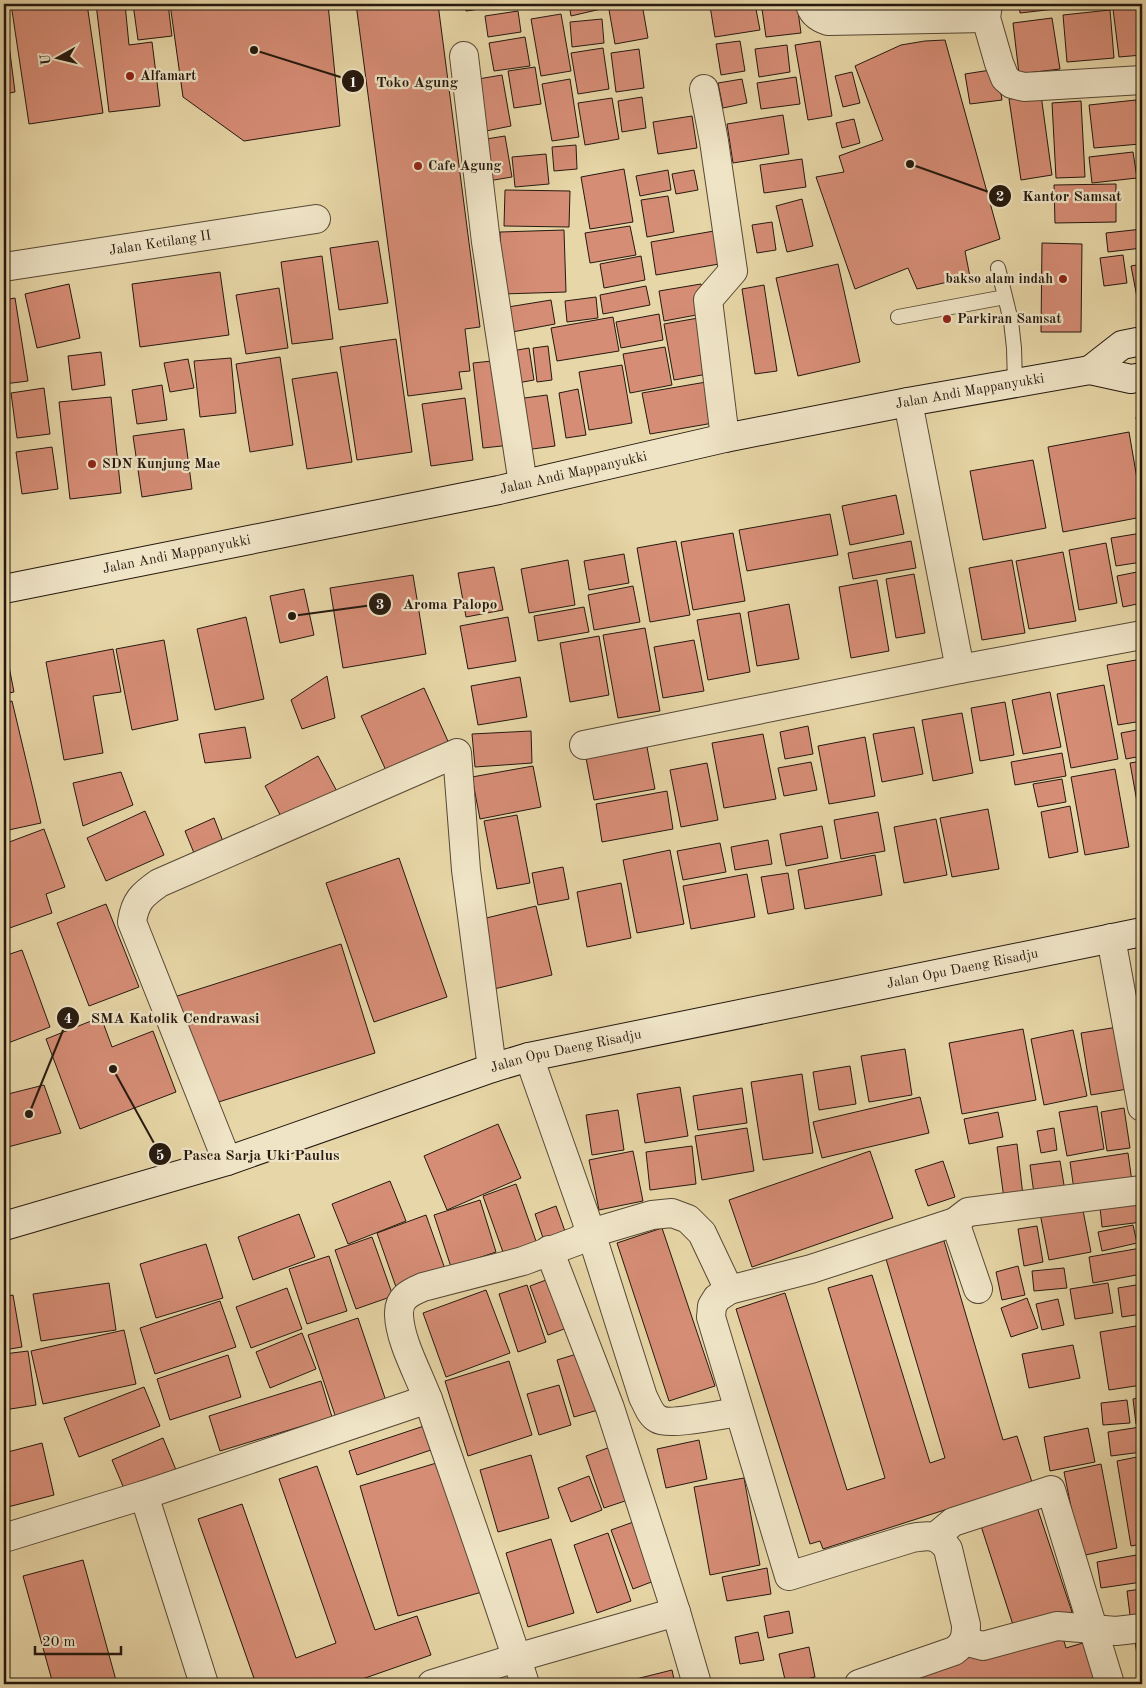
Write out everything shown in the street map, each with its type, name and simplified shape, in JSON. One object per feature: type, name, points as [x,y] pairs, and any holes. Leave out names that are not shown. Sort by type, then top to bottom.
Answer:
[{"type":"street","points":[[810,4],[812,10],[820,18],[828,22],[987,11],[999,63],[1006,78],[1012,84],[1024,87],[1142,80]]},
{"type":"street","points":[[464,56],[486,242],[523,484]]},
{"type":"street","points":[[704,89],[714,141],[733,271],[708,300],[725,438]]},
{"type":"street","name":"Jalan Ketilang II","points":[[4,267],[316,219]]},
{"type":"street","points":[[1090,370],[1122,345],[1142,341]]},
{"type":"street","name":"Jalan Andi Mappanyukki","points":[[4,589],[523,484],[725,438],[908,402],[1090,370],[1131,379],[1142,377]]},
{"type":"street","points":[[908,402],[960,669]]},
{"type":"street","points":[[584,745],[960,669],[1142,635]]},
{"type":"street","points":[[226,1162],[132,922],[134,909],[147,892],[159,883],[457,753],[466,870],[492,1068]]},
{"type":"street","name":"Jalan Opu Daeng Risadju","points":[[4,1226],[226,1162],[492,1068],[529,1057],[1142,932]]},
{"type":"street","points":[[1111,938],[1142,1107]]},
{"type":"street","points":[[529,1057],[568,1243],[626,1403],[676,1612],[697,1684]]},
{"type":"street","points":[[859,1684],[954,1651],[962,1645],[966,1635],[966,1625],[948,1549],[942,1541],[935,1537],[912,1538],[788,1576],[711,1317],[712,1306],[717,1298],[729,1290],[811,1269],[955,1222],[968,1212],[1142,1190]]},
{"type":"street","points":[[525,1684],[428,1399],[403,1336],[399,1316],[400,1303],[407,1293],[458,1277],[523,1261],[568,1243],[652,1214],[672,1213],[688,1219],[702,1233],[729,1290]]},
{"type":"street","points":[[955,1222],[978,1289]]},
{"type":"street","points":[[568,1243],[626,1403]]},
{"type":"street","points":[[4,1538],[144,1495],[428,1399]]},
{"type":"street","points":[[626,1403],[651,1412],[656,1419],[663,1422],[738,1412]]},
{"type":"street","points":[[935,1537],[953,1522],[1051,1490],[1110,1684]]},
{"type":"street","points":[[144,1495],[204,1684]]},
{"type":"street","points":[[432,1684],[676,1612]]},
{"type":"street","points":[[964,1640],[983,1646],[1057,1626],[1116,1631],[1142,1628]]},
{"type":"lane","points":[[998,268],[1011,321],[1015,383]]},
{"type":"lane","points":[[898,317],[1005,297]]},
{"type":"building","points":[[11,4],[87,4],[103,113],[29,124]]},
{"type":"building","name":"Alfamart","points":[[96,4],[125,4],[129,45],[152,42],[160,106],[109,112]]},
{"type":"building","points":[[133,4],[168,4],[172,36],[138,40]]},
{"type":"building","points":[[170,4],[328,4],[340,126],[244,141],[183,97]]},
{"type":"building","name":"Cafe Agung","points":[[356,4],[438,4],[480,327],[465,329],[470,371],[459,372],[462,389],[408,396]]},
{"type":"building","points":[[465,4],[515,4],[466,11]]},
{"type":"building","points":[[569,4],[600,4],[601,9],[571,16]]},
{"type":"building","points":[[608,4],[642,4],[648,38],[615,44]]},
{"type":"building","points":[[755,4],[760,30],[715,37],[710,6]]},
{"type":"building","points":[[797,4],[801,33],[766,37],[762,9]]},
{"type":"building","points":[[819,4],[839,4],[839,8],[819,10]]},
{"type":"building","points":[[902,4],[984,4],[902,13]]},
{"type":"building","points":[[1019,4],[1055,4],[1055,9],[1020,13]]},
{"type":"building","points":[[1059,4],[1087,4],[1060,7]]},
{"type":"building","points":[[1142,5],[1142,40],[1137,6]]},
{"type":"building","points":[[1137,6],[1142,55],[1119,57],[1113,9]]},
{"type":"building","points":[[1110,10],[1114,58],[1067,62],[1063,15]]},
{"type":"building","points":[[518,11],[521,32],[488,37],[485,16]]},
{"type":"building","points":[[561,14],[571,71],[541,76],[531,19]]},
{"type":"building","points":[[1052,18],[1060,69],[1019,74],[1013,23]]},
{"type":"building","points":[[602,19],[604,43],[572,47],[570,22]]},
{"type":"building","points":[[4,29],[7,29],[15,92],[4,94]]},
{"type":"building","points":[[525,37],[530,66],[494,71],[489,43]]},
{"type":"building","points":[[945,40],[1000,239],[965,251],[970,277],[917,289],[908,268],[855,289],[816,177],[844,172],[839,156],[883,140],[855,66],[901,45]]},
{"type":"building","points":[[740,41],[745,71],[721,75],[716,44]]},
{"type":"building","points":[[820,41],[832,116],[808,120],[795,45]]},
{"type":"building","points":[[787,45],[790,72],[759,77],[755,49]]},
{"type":"building","points":[[603,48],[609,89],[578,94],[571,53]]},
{"type":"building","points":[[639,49],[644,88],[616,92],[611,53]]},
{"type":"building","points":[[535,67],[541,104],[514,108],[508,71]]},
{"type":"building","points":[[997,69],[1002,100],[970,104],[965,74]]},
{"type":"building","points":[[852,72],[860,103],[843,107],[835,76]]},
{"type":"building","points":[[502,75],[511,126],[481,132],[472,80]]},
{"type":"building","points":[[796,77],[800,104],[761,109],[757,83]]},
{"type":"building","points":[[570,79],[579,137],[552,141],[542,84]]},
{"type":"building","points":[[742,79],[747,103],[723,108],[718,83]]},
{"type":"building","points":[[1041,95],[1052,175],[1021,180],[1009,99]]},
{"type":"building","points":[[642,97],[646,128],[622,132],[618,101]]},
{"type":"building","points":[[612,98],[619,139],[585,145],[578,103]]},
{"type":"building","points":[[1136,100],[1140,144],[1094,148],[1089,105]]},
{"type":"building","points":[[1081,101],[1085,177],[1056,178],[1052,103]]},
{"type":"building","points":[[783,115],[789,154],[733,163],[727,124]]},
{"type":"building","points":[[692,116],[697,148],[658,154],[653,122]]},
{"type":"building","points":[[854,119],[860,143],[842,148],[836,123]]},
{"type":"building","points":[[505,136],[512,177],[488,181],[480,140]]},
{"type":"building","points":[[576,145],[577,169],[554,171],[552,147]]},
{"type":"building","points":[[1133,152],[1137,178],[1092,183],[1089,157]]},
{"type":"building","points":[[546,154],[549,184],[515,187],[512,157]]},
{"type":"building","points":[[802,159],[806,187],[764,193],[760,165]]},
{"type":"building","points":[[624,169],[633,222],[590,229],[581,177]]},
{"type":"building","points":[[668,170],[671,190],[640,196],[636,176]]},
{"type":"building","points":[[694,170],[698,190],[676,194],[672,174]]},
{"type":"building","points":[[1116,184],[1116,222],[1055,223],[1054,185]]},
{"type":"building","points":[[1138,186],[1142,186],[1142,225],[1138,225]]},
{"type":"building","points":[[505,190],[570,191],[569,227],[504,226]]},
{"type":"building","points":[[668,196],[674,232],[647,237],[641,200]]},
{"type":"building","points":[[802,199],[813,246],[787,252],[776,206]]},
{"type":"building","points":[[772,222],[776,250],[757,253],[752,225]]},
{"type":"building","points":[[630,226],[636,255],[590,263],[585,233]]},
{"type":"building","points":[[1142,229],[1142,248],[1108,252],[1106,233]]},
{"type":"building","points":[[564,230],[566,292],[502,294],[500,232]]},
{"type":"building","points":[[714,231],[719,264],[656,275],[651,242]]},
{"type":"building","points":[[378,241],[388,303],[339,310],[330,248]]},
{"type":"building","points":[[1042,243],[1082,244],[1081,332],[1041,332]]},
{"type":"building","points":[[1123,255],[1127,283],[1104,286],[1100,258]]},
{"type":"building","points":[[322,256],[333,339],[292,344],[281,262]]},
{"type":"building","points":[[641,256],[645,280],[604,288],[600,264]]},
{"type":"building","points":[[838,264],[860,362],[798,376],[776,278]]},
{"type":"building","points":[[1142,264],[1142,312],[1140,313],[1131,266]]},
{"type":"building","points":[[220,272],[229,335],[140,347],[132,284]]},
{"type":"building","points":[[69,284],[80,338],[37,348],[25,294]]},
{"type":"building","points":[[701,284],[707,313],[664,321],[659,291]]},
{"type":"building","points":[[764,285],[777,371],[755,374],[742,289]]},
{"type":"building","points":[[646,286],[650,305],[603,314],[600,295]]},
{"type":"building","points":[[279,288],[288,348],[246,354],[236,295]]},
{"type":"building","points":[[596,297],[598,318],[567,322],[565,301]]},
{"type":"building","points":[[15,298],[28,381],[4,384],[4,300]]},
{"type":"building","points":[[551,300],[555,324],[507,333],[502,308]]},
{"type":"building","points":[[659,314],[663,340],[621,348],[616,322]]},
{"type":"building","points":[[613,317],[619,351],[557,361],[551,328]]},
{"type":"building","points":[[704,317],[713,373],[674,380],[664,324]]},
{"type":"building","points":[[396,339],[412,452],[357,460],[340,347]]},
{"type":"building","points":[[548,346],[552,380],[537,382],[533,348]]},
{"type":"building","points":[[665,347],[672,385],[630,393],[623,354]]},
{"type":"building","points":[[529,348],[534,380],[512,384],[506,352]]},
{"type":"building","points":[[101,352],[105,385],[72,390],[68,356]]},
{"type":"building","points":[[280,357],[293,445],[250,452],[236,364]]},
{"type":"building","points":[[231,358],[236,413],[200,417],[194,361]]},
{"type":"building","points":[[188,359],[194,388],[170,392],[164,363]]},
{"type":"building","points":[[501,360],[511,445],[483,448],[473,363]]},
{"type":"building","points":[[622,365],[632,423],[589,430],[579,372]]},
{"type":"building","points":[[337,372],[352,462],[307,469],[292,379]]},
{"type":"building","points":[[712,381],[719,422],[650,434],[642,393]]},
{"type":"building","points":[[162,385],[167,420],[137,424],[132,390]]},
{"type":"building","points":[[44,388],[50,434],[17,438],[11,393]]},
{"type":"building","points":[[578,389],[586,435],[566,438],[559,393]]},
{"type":"building","points":[[547,395],[555,446],[525,450],[517,399]]},
{"type":"building","name":"SDN Kunjung Mae","points":[[111,397],[121,493],[70,499],[59,402]]},
{"type":"building","points":[[465,398],[473,460],[431,466],[422,404]]},
{"type":"building","points":[[1142,416],[1142,452],[1136,417]]},
{"type":"building","points":[[184,429],[192,489],[142,497],[133,436]]},
{"type":"building","points":[[1129,432],[1142,517],[1063,532],[1048,447]]},
{"type":"building","points":[[4,436],[8,465],[4,466]]},
{"type":"building","points":[[52,447],[58,489],[22,494],[16,452]]},
{"type":"building","points":[[1033,460],[1046,528],[983,540],[970,471]]},
{"type":"building","points":[[896,495],[904,534],[850,545],[842,506]]},
{"type":"building","points":[[830,514],[838,555],[747,571],[739,530]]},
{"type":"building","points":[[733,533],[745,601],[693,610],[681,542]]},
{"type":"building","points":[[1142,533],[1142,562],[1116,566],[1111,538]]},
{"type":"building","points":[[676,541],[690,615],[650,622],[637,548]]},
{"type":"building","points":[[911,541],[916,568],[853,579],[848,553]]},
{"type":"building","points":[[1106,543],[1117,603],[1079,610],[1069,550]]},
{"type":"building","points":[[1063,552],[1076,621],[1029,629],[1016,561]]},
{"type":"building","points":[[624,554],[629,583],[589,590],[584,561]]},
{"type":"building","points":[[568,560],[575,605],[529,613],[521,569]]},
{"type":"building","points":[[1012,560],[1025,633],[982,640],[969,568]]},
{"type":"building","points":[[494,567],[503,610],[466,617],[458,573]]},
{"type":"building","points":[[1142,571],[1142,603],[1123,607],[1117,576]]},
{"type":"building","points":[[914,574],[925,633],[896,638],[886,579]]},
{"type":"building","points":[[413,575],[426,654],[343,668],[330,588]]},
{"type":"building","points":[[877,580],[889,651],[851,658],[839,587]]},
{"type":"building","points":[[633,586],[640,622],[594,630],[588,595]]},
{"type":"building","points":[[304,589],[314,635],[280,643],[270,596]]},
{"type":"building","points":[[789,604],[799,659],[757,666],[748,612]]},
{"type":"building","points":[[584,607],[589,632],[538,641],[534,616]]},
{"type":"building","points":[[740,613],[750,672],[708,680],[697,620]]},
{"type":"building","points":[[246,617],[264,699],[215,710],[197,629]]},
{"type":"building","points":[[508,617],[516,661],[468,669],[460,626]]},
{"type":"building","points":[[645,628],[660,711],[618,718],[603,635]]},
{"type":"building","points":[[599,636],[609,695],[570,702],[560,643]]},
{"type":"building","points":[[164,640],[178,720],[132,730],[116,649]]},
{"type":"building","points":[[694,640],[704,691],[663,698],[654,647]]},
{"type":"building","points":[[4,647],[14,692],[4,694]]},
{"type":"building","points":[[113,649],[121,692],[93,696],[103,753],[64,760],[46,662]]},
{"type":"building","points":[[1142,659],[1142,721],[1118,725],[1107,665]]},
{"type":"building","points":[[327,676],[335,718],[302,729],[291,700]]},
{"type":"building","points":[[520,677],[527,717],[478,725],[471,686]]},
{"type":"building","points":[[1104,685],[1118,759],[1071,768],[1057,694]]},
{"type":"building","points":[[424,688],[451,748],[389,777],[361,716]]},
{"type":"building","points":[[1050,692],[1061,747],[1023,754],[1012,700]]},
{"type":"building","points":[[12,701],[41,823],[4,831],[4,703]]},
{"type":"building","points":[[1005,702],[1014,755],[980,761],[971,708]]},
{"type":"building","points":[[962,713],[973,773],[933,781],[922,720]]},
{"type":"building","points":[[808,726],[813,754],[785,759],[780,732]]},
{"type":"building","points":[[245,727],[251,758],[205,763],[199,734]]},
{"type":"building","points":[[914,727],[923,774],[882,782],[873,734]]},
{"type":"building","points":[[1142,729],[1142,756],[1126,759],[1121,733]]},
{"type":"building","points":[[531,731],[532,763],[475,767],[472,734]]},
{"type":"building","points":[[763,734],[776,799],[724,808],[712,743]]},
{"type":"building","points":[[865,737],[875,796],[829,804],[818,746]]},
{"type":"building","points":[[647,747],[655,789],[594,800],[586,758]]},
{"type":"building","points":[[1062,753],[1066,776],[1015,785],[1011,762]]},
{"type":"building","points":[[318,756],[340,797],[286,826],[265,786]]},
{"type":"building","points":[[1142,761],[1142,812],[1139,813],[1130,763]]},
{"type":"building","points":[[811,762],[817,790],[784,796],[778,768]]},
{"type":"building","points":[[707,763],[718,820],[681,827],[670,770]]},
{"type":"building","points":[[533,766],[541,807],[480,819],[472,777]]},
{"type":"building","points":[[1115,769],[1129,847],[1085,855],[1071,777]]},
{"type":"building","points":[[121,772],[133,805],[83,826],[73,783]]},
{"type":"building","points":[[1062,779],[1066,802],[1038,807],[1033,784]]},
{"type":"building","points":[[667,791],[673,829],[602,842],[596,804]]},
{"type":"building","points":[[1070,806],[1078,852],[1049,858],[1041,812]]},
{"type":"building","points":[[988,809],[999,869],[952,877],[940,818]]},
{"type":"building","points":[[145,811],[164,855],[106,881],[87,838]]},
{"type":"building","points":[[878,812],[885,851],[841,859],[834,820]]},
{"type":"building","points":[[517,815],[530,883],[497,889],[484,821]]},
{"type":"building","points":[[214,818],[224,844],[194,853],[185,831]]},
{"type":"building","points":[[936,819],[947,875],[904,883],[894,827]]},
{"type":"building","points":[[822,826],[828,858],[786,866],[780,834]]},
{"type":"building","points":[[44,829],[65,887],[46,894],[52,913],[4,930],[4,844]]},
{"type":"building","points":[[768,840],[772,864],[735,870],[731,847]]},
{"type":"building","points":[[720,843],[726,872],[683,880],[677,851]]},
{"type":"building","points":[[670,850],[684,924],[637,933],[623,860]]},
{"type":"building","points":[[875,855],[882,895],[805,909],[798,870]]},
{"type":"building","points":[[399,858],[447,997],[374,1022],[326,883]]},
{"type":"building","points":[[563,867],[569,899],[538,905],[532,873]]},
{"type":"building","points":[[788,873],[794,909],[768,914],[761,877]]},
{"type":"building","points":[[747,874],[755,917],[691,929],[683,886]]},
{"type":"building","points":[[621,883],[631,938],[587,947],[577,892]]},
{"type":"building","points":[[106,904],[139,987],[89,1006],[57,923]]},
{"type":"building","points":[[536,906],[552,975],[494,989],[478,920]]},
{"type":"building","points":[[341,944],[375,1053],[209,1105],[174,997]]},
{"type":"building","points":[[22,950],[50,1027],[8,1043],[4,1031],[4,956]]},
{"type":"building","points":[[101,1017],[112,1047],[153,1031],[176,1092],[80,1129],[46,1039]]},
{"type":"building","points":[[1124,1026],[1134,1088],[1091,1095],[1081,1033]]},
{"type":"building","points":[[1023,1029],[1036,1100],[962,1114],[949,1043]]},
{"type":"building","points":[[1073,1030],[1087,1096],[1044,1105],[1031,1039]]},
{"type":"building","points":[[905,1049],[912,1095],[869,1102],[861,1056]]},
{"type":"building","points":[[850,1066],[856,1104],[819,1110],[813,1072]]},
{"type":"building","points":[[802,1074],[813,1153],[763,1160],[751,1082]]},
{"type":"building","points":[[44,1085],[61,1133],[4,1148],[4,1095]]},
{"type":"building","points":[[680,1087],[688,1136],[645,1143],[637,1094]]},
{"type":"building","points":[[742,1088],[747,1123],[698,1130],[693,1096]]},
{"type":"building","points":[[920,1097],[929,1133],[822,1158],[813,1122]]},
{"type":"building","points":[[1097,1106],[1104,1149],[1067,1156],[1059,1112]]},
{"type":"building","points":[[1124,1108],[1130,1148],[1107,1151],[1101,1112]]},
{"type":"building","points":[[618,1110],[624,1150],[592,1155],[586,1115]]},
{"type":"building","points":[[998,1112],[1003,1137],[969,1144],[964,1119]]},
{"type":"building","points":[[498,1124],[521,1178],[447,1210],[424,1156]]},
{"type":"building","points":[[747,1128],[754,1171],[702,1180],[695,1136]]},
{"type":"building","points":[[1054,1128],[1057,1150],[1041,1153],[1037,1131]]},
{"type":"building","points":[[1017,1144],[1024,1204],[1005,1206],[997,1147]]},
{"type":"building","points":[[692,1146],[696,1184],[650,1190],[646,1152]]},
{"type":"building","points":[[633,1151],[643,1201],[599,1210],[589,1160]]},
{"type":"building","points":[[870,1151],[893,1218],[752,1267],[729,1200]]},
{"type":"building","points":[[1128,1153],[1133,1189],[1075,1197],[1070,1162]]},
{"type":"building","points":[[943,1161],[955,1197],[928,1206],[915,1170]]},
{"type":"building","points":[[1060,1161],[1066,1197],[1035,1201],[1030,1165]]},
{"type":"building","points":[[390,1181],[406,1221],[348,1244],[332,1204]]},
{"type":"building","points":[[516,1184],[537,1244],[504,1255],[483,1196]]},
{"type":"building","points":[[480,1200],[496,1252],[451,1267],[434,1215]]},
{"type":"building","points":[[1081,1200],[1091,1252],[1049,1260],[1039,1208]]},
{"type":"building","points":[[1141,1202],[1142,1222],[1102,1227],[1100,1207]]},
{"type":"building","points":[[556,1206],[566,1234],[544,1241],[535,1214]]},
{"type":"building","points":[[299,1214],[315,1257],[253,1280],[238,1237]]},
{"type":"building","points":[[426,1215],[445,1269],[396,1287],[377,1233]]},
{"type":"building","points":[[1133,1225],[1137,1243],[1102,1251],[1098,1232]]},
{"type":"building","points":[[1037,1226],[1043,1262],[1024,1266],[1018,1229]]},
{"type":"building","points":[[662,1228],[715,1386],[669,1401],[617,1243]]},
{"type":"building","points":[[372,1237],[393,1296],[356,1309],[335,1250]]},
{"type":"building","points":[[944,1241],[1003,1440],[1017,1436],[1032,1482],[823,1549],[820,1541],[810,1544],[736,1309],[785,1293],[847,1490],[885,1478],[828,1288],[872,1275],[930,1463],[945,1458],[886,1259]]},
{"type":"building","points":[[206,1244],[223,1298],[156,1318],[140,1264]]},
{"type":"building","points":[[1141,1248],[1142,1274],[1093,1283],[1089,1257]]},
{"type":"building","points":[[329,1256],[347,1311],[307,1324],[289,1269]]},
{"type":"building","points":[[1018,1266],[1025,1295],[1002,1300],[996,1272]]},
{"type":"building","points":[[1064,1268],[1067,1288],[1034,1291],[1032,1271]]},
{"type":"building","points":[[554,1277],[572,1326],[548,1335],[530,1286]]},
{"type":"building","points":[[109,1283],[116,1330],[41,1341],[33,1294]]},
{"type":"building","points":[[1108,1283],[1113,1313],[1075,1319],[1070,1289]]},
{"type":"building","points":[[1142,1284],[1142,1314],[1122,1317],[1118,1288]]},
{"type":"building","points":[[527,1285],[546,1342],[518,1352],[499,1294]]},
{"type":"building","points":[[287,1288],[302,1329],[251,1348],[236,1307]]},
{"type":"building","points":[[486,1290],[510,1353],[446,1377],[423,1313]]},
{"type":"building","points":[[13,1295],[22,1347],[4,1350],[4,1297]]},
{"type":"building","points":[[1027,1298],[1038,1328],[1011,1337],[1001,1308]]},
{"type":"building","points":[[1058,1299],[1064,1325],[1042,1330],[1036,1304]]},
{"type":"building","points":[[220,1301],[236,1347],[155,1374],[140,1328]]},
{"type":"building","points":[[358,1318],[387,1404],[337,1421],[308,1335]]},
{"type":"building","points":[[1142,1325],[1142,1385],[1109,1390],[1100,1332]]},
{"type":"building","points":[[124,1330],[136,1384],[43,1404],[31,1351]]},
{"type":"building","points":[[302,1333],[316,1369],[270,1388],[256,1352]]},
{"type":"building","points":[[1073,1345],[1080,1378],[1029,1388],[1022,1354]]},
{"type":"building","points":[[28,1351],[36,1405],[4,1410],[4,1354]]},
{"type":"building","points":[[580,1353],[598,1410],[574,1417],[557,1360]]},
{"type":"building","points":[[228,1355],[241,1397],[170,1420],[157,1379]]},
{"type":"building","points":[[509,1361],[532,1435],[468,1456],[445,1381]]},
{"type":"building","points":[[321,1381],[332,1417],[220,1451],[209,1416]]},
{"type":"building","points":[[559,1385],[571,1425],[539,1435],[527,1394]]},
{"type":"building","points":[[144,1387],[160,1426],[79,1457],[64,1418]]},
{"type":"building","points":[[1142,1397],[1142,1423],[1136,1424],[1133,1399]]},
{"type":"building","points":[[1127,1400],[1130,1423],[1103,1425],[1101,1403]]},
{"type":"building","points":[[424,1426],[431,1450],[357,1475],[349,1451]]},
{"type":"building","points":[[1140,1427],[1142,1452],[1111,1456],[1108,1432]]},
{"type":"building","points":[[1088,1428],[1095,1462],[1050,1471],[1044,1437]]},
{"type":"building","points":[[163,1438],[176,1470],[125,1491],[112,1460]]},
{"type":"building","points":[[699,1440],[707,1479],[666,1488],[657,1449]]},
{"type":"building","points":[[42,1443],[54,1495],[4,1508],[4,1453]]},
{"type":"building","points":[[613,1446],[631,1499],[604,1508],[586,1456]]},
{"type":"building","points":[[531,1455],[549,1518],[498,1532],[480,1470]]},
{"type":"building","points":[[1142,1456],[1142,1544],[1131,1546],[1117,1461]]},
{"type":"building","points":[[443,1461],[482,1592],[398,1616],[360,1486]]},
{"type":"building","points":[[1101,1464],[1117,1548],[1081,1556],[1064,1472]]},
{"type":"building","points":[[317,1466],[375,1630],[417,1616],[431,1655],[348,1684],[256,1684],[198,1519],[242,1504],[296,1658],[336,1643],[279,1479]]},
{"type":"building","points":[[589,1476],[602,1510],[571,1522],[558,1488]]},
{"type":"building","points":[[744,1478],[760,1565],[710,1575],[694,1487]]},
{"type":"building","points":[[1037,1507],[1072,1612],[1015,1631],[981,1526]]},
{"type":"building","points":[[639,1520],[662,1578],[633,1589],[611,1530]]},
{"type":"building","points":[[608,1533],[631,1601],[597,1613],[574,1545]]},
{"type":"building","points":[[551,1539],[574,1613],[528,1627],[506,1553]]},
{"type":"building","points":[[1142,1554],[1142,1582],[1101,1588],[1097,1562]]},
{"type":"building","points":[[83,1560],[117,1684],[53,1684],[23,1576]]},
{"type":"building","points":[[767,1568],[771,1594],[727,1601],[722,1577]]},
{"type":"building","points":[[1142,1589],[1142,1621],[1131,1623],[1127,1591]]},
{"type":"building","points":[[789,1611],[793,1633],[768,1638],[764,1616]]},
{"type":"building","points":[[1060,1628],[1066,1648],[1083,1643],[1096,1684],[887,1684]]},
{"type":"building","points":[[758,1632],[764,1660],[740,1664],[735,1637]]},
{"type":"building","points":[[1142,1640],[1142,1681],[1141,1681],[1135,1641]]},
{"type":"building","points":[[809,1647],[815,1677],[786,1684],[779,1654]]},
{"type":"building","points":[[672,1670],[675,1684],[616,1684]]},
{"type":"place","name":"Toko Agung","points":[[254,50]]},
{"type":"place","name":"Alfamart","points":[[130,76]]},
{"type":"place","name":"Kantor Samsat","points":[[910,164]]},
{"type":"place","name":"Cafe Agung","points":[[418,166]]},
{"type":"place","name":"bakso alam indah","points":[[1063,279]]},
{"type":"place","name":"Parkiran Samsat","points":[[947,319]]},
{"type":"place","name":"SDN Kunjung Mae","points":[[92,464]]},
{"type":"place","name":"Aroma Palopo","points":[[292,616]]},
{"type":"place","name":"Pasca Sarja Uki Paulus","points":[[113,1069]]},
{"type":"place","name":"SMA Katolik Cendrawasi","points":[[29,1114]]}]
